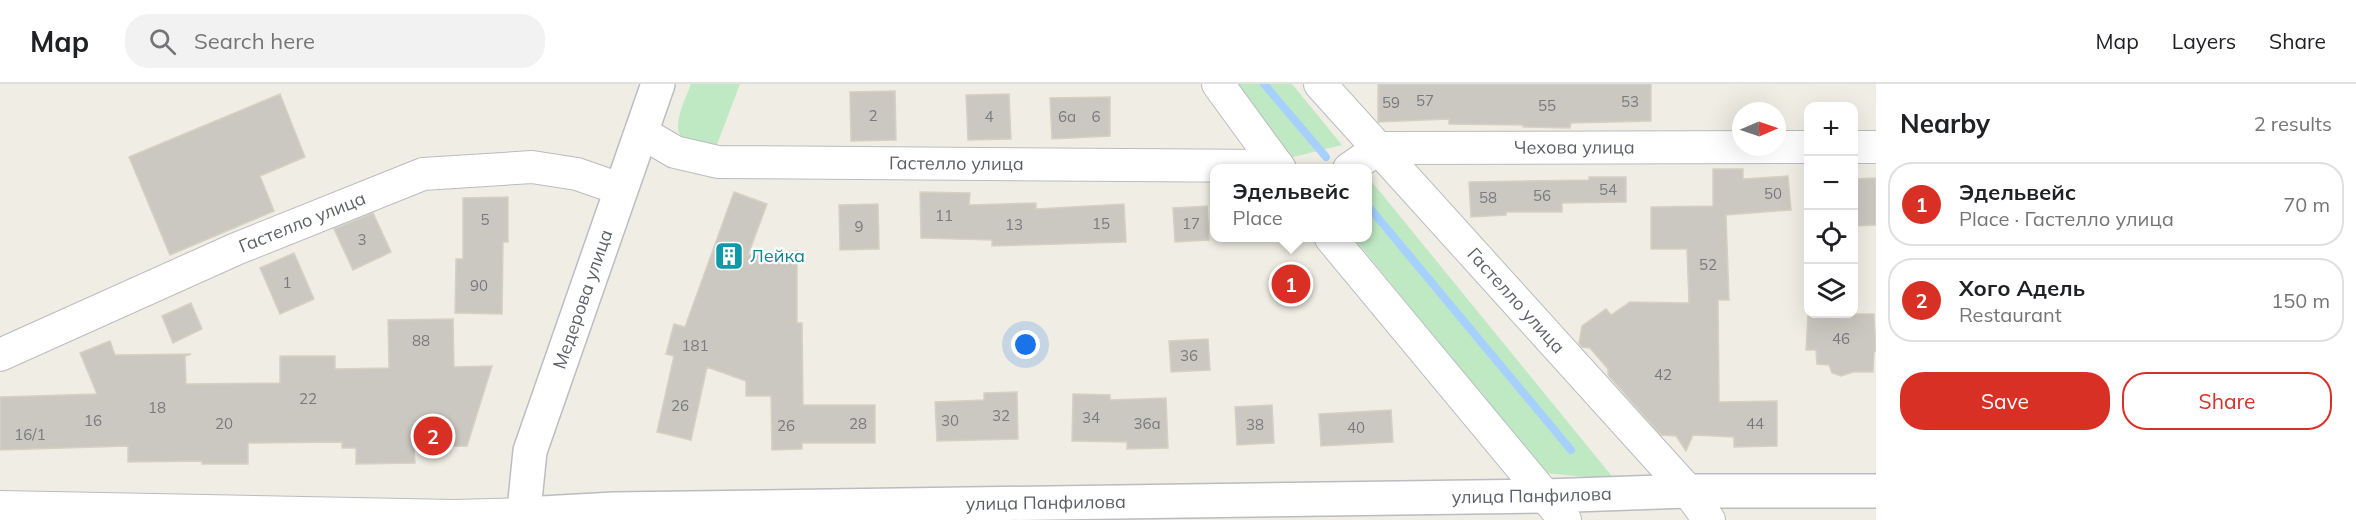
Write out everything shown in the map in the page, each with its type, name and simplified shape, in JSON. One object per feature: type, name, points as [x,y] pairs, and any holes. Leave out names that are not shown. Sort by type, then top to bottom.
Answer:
[{"type":"street","name":"Медерова улица","points":[[524,517],[530,451],[658,84]]},
{"type":"street","name":"Гастелло улица","points":[[1218,84],[1277,164]]},
{"type":"street","name":"Гастелло улица","points":[[1320,84],[1688,491],[1709,520]]},
{"type":"street","name":"Гастелло улица","points":[[641,132],[675,152],[718,162],[1210,166]]},
{"type":"street","name":"Чехова улица","points":[[1378,148],[1804,147]]},
{"type":"street","points":[[1858,147],[1876,147]]},
{"type":"street","points":[[1355,164],[1378,148]]},
{"type":"street","name":"Гастелло улица","points":[[0,355],[236,249],[423,174],[532,167],[577,174],[620,189]]},
{"type":"street","points":[[1335,242],[1555,508]]},
{"type":"street","name":"улица Панфилова","points":[[0,507],[524,517],[614,509],[1555,508],[1688,491],[1876,491]]},
{"type":"green space","points":[[691,84],[740,84],[716,147],[687,141],[678,131],[682,106]]},
{"type":"green space","points":[[1229,84],[1292,84],[1342,145],[1289,158]]},
{"type":"green space","points":[[1372,182],[1615,480],[1545,473],[1357,242],[1372,242]]},
{"type":"building","points":[[1378,84],[1651,84],[1651,121],[1571,123],[1570,128],[1449,124],[1449,119],[1378,122]]},
{"type":"building","points":[[895,91],[896,140],[851,141],[850,92]]},
{"type":"building","points":[[280,94],[305,157],[260,176],[274,211],[170,255],[129,157]]},
{"type":"building","points":[[1009,94],[1011,139],[968,140],[966,95]]},
{"type":"building","points":[[1110,97],[1110,136],[1052,139],[1050,98]]},
{"type":"building","points":[[1713,169],[1743,169],[1743,179],[1788,176],[1791,210],[1726,215],[1729,300],[1718,300],[1719,402],[1777,401],[1777,446],[1734,447],[1734,437],[1693,435],[1686,451],[1676,436],[1661,435],[1608,375],[1608,369],[1590,348],[1582,347],[1579,343],[1582,326],[1606,309],[1611,315],[1630,302],[1689,303],[1687,249],[1651,249],[1651,207],[1713,206]]},
{"type":"building","points":[[1589,177],[1626,177],[1626,202],[1562,203],[1562,212],[1506,212],[1506,215],[1471,217],[1469,182],[1589,180]]},
{"type":"building","points":[[1876,178],[1876,225],[1858,226],[1858,179]]},
{"type":"building","points":[[734,192],[767,204],[748,255],[797,251],[797,323],[802,323],[803,405],[875,405],[875,443],[802,443],[802,449],[772,450],[771,396],[746,396],[746,381],[707,367],[691,440],[657,432],[674,356],[666,354],[674,324],[685,327]]},
{"type":"building","points":[[920,192],[970,193],[969,205],[1036,203],[1036,209],[1124,204],[1126,242],[992,246],[992,240],[921,238]]},
{"type":"building","points":[[508,197],[508,242],[503,242],[502,314],[455,313],[456,259],[463,259],[463,198]]},
{"type":"building","points":[[878,204],[879,249],[840,250],[839,205]]},
{"type":"building","points":[[1207,206],[1209,240],[1175,242],[1173,208]]},
{"type":"building","points":[[373,213],[391,252],[353,270],[334,229]]},
{"type":"building","points":[[294,253],[314,299],[280,314],[260,268]]},
{"type":"building","points":[[1287,262],[1312,289],[1294,306],[1269,279]]},
{"type":"building","points":[[191,303],[202,329],[173,343],[162,316]]},
{"type":"building","points":[[1858,314],[1874,314],[1876,351],[1874,352],[1873,372],[1853,372],[1841,376],[1832,373],[1829,365],[1817,364],[1816,350],[1806,350],[1808,318],[1858,318]]},
{"type":"building","points":[[453,319],[454,367],[492,366],[467,446],[414,447],[415,463],[356,464],[356,448],[342,448],[342,442],[248,443],[248,464],[202,464],[202,461],[128,462],[128,446],[0,450],[0,397],[97,394],[80,353],[110,341],[115,355],[191,354],[183,357],[185,357],[186,384],[280,383],[280,356],[335,356],[335,369],[389,368],[388,320]]},
{"type":"building","points":[[1208,339],[1210,370],[1171,372],[1169,341]]},
{"type":"building","points":[[1017,392],[1018,439],[937,441],[935,402],[984,400],[984,393]]},
{"type":"building","points":[[1073,394],[1110,395],[1110,400],[1166,398],[1168,448],[1127,449],[1127,442],[1072,441]]},
{"type":"building","points":[[1272,405],[1274,443],[1237,445],[1235,407]]},
{"type":"building","points":[[1391,410],[1393,442],[1321,446],[1319,414]]},
{"type":"waterway","points":[[1264,84],[1326,157]]},
{"type":"waterway","points":[[1372,211],[1571,450]]},
{"type":"place","name":"Лейка","points":[[729,256]]},
{"type":"place","name":"Эдельвейс","points":[[1291,284]]},
{"type":"place","name":"Хого Адель","points":[[433,436]]}]
